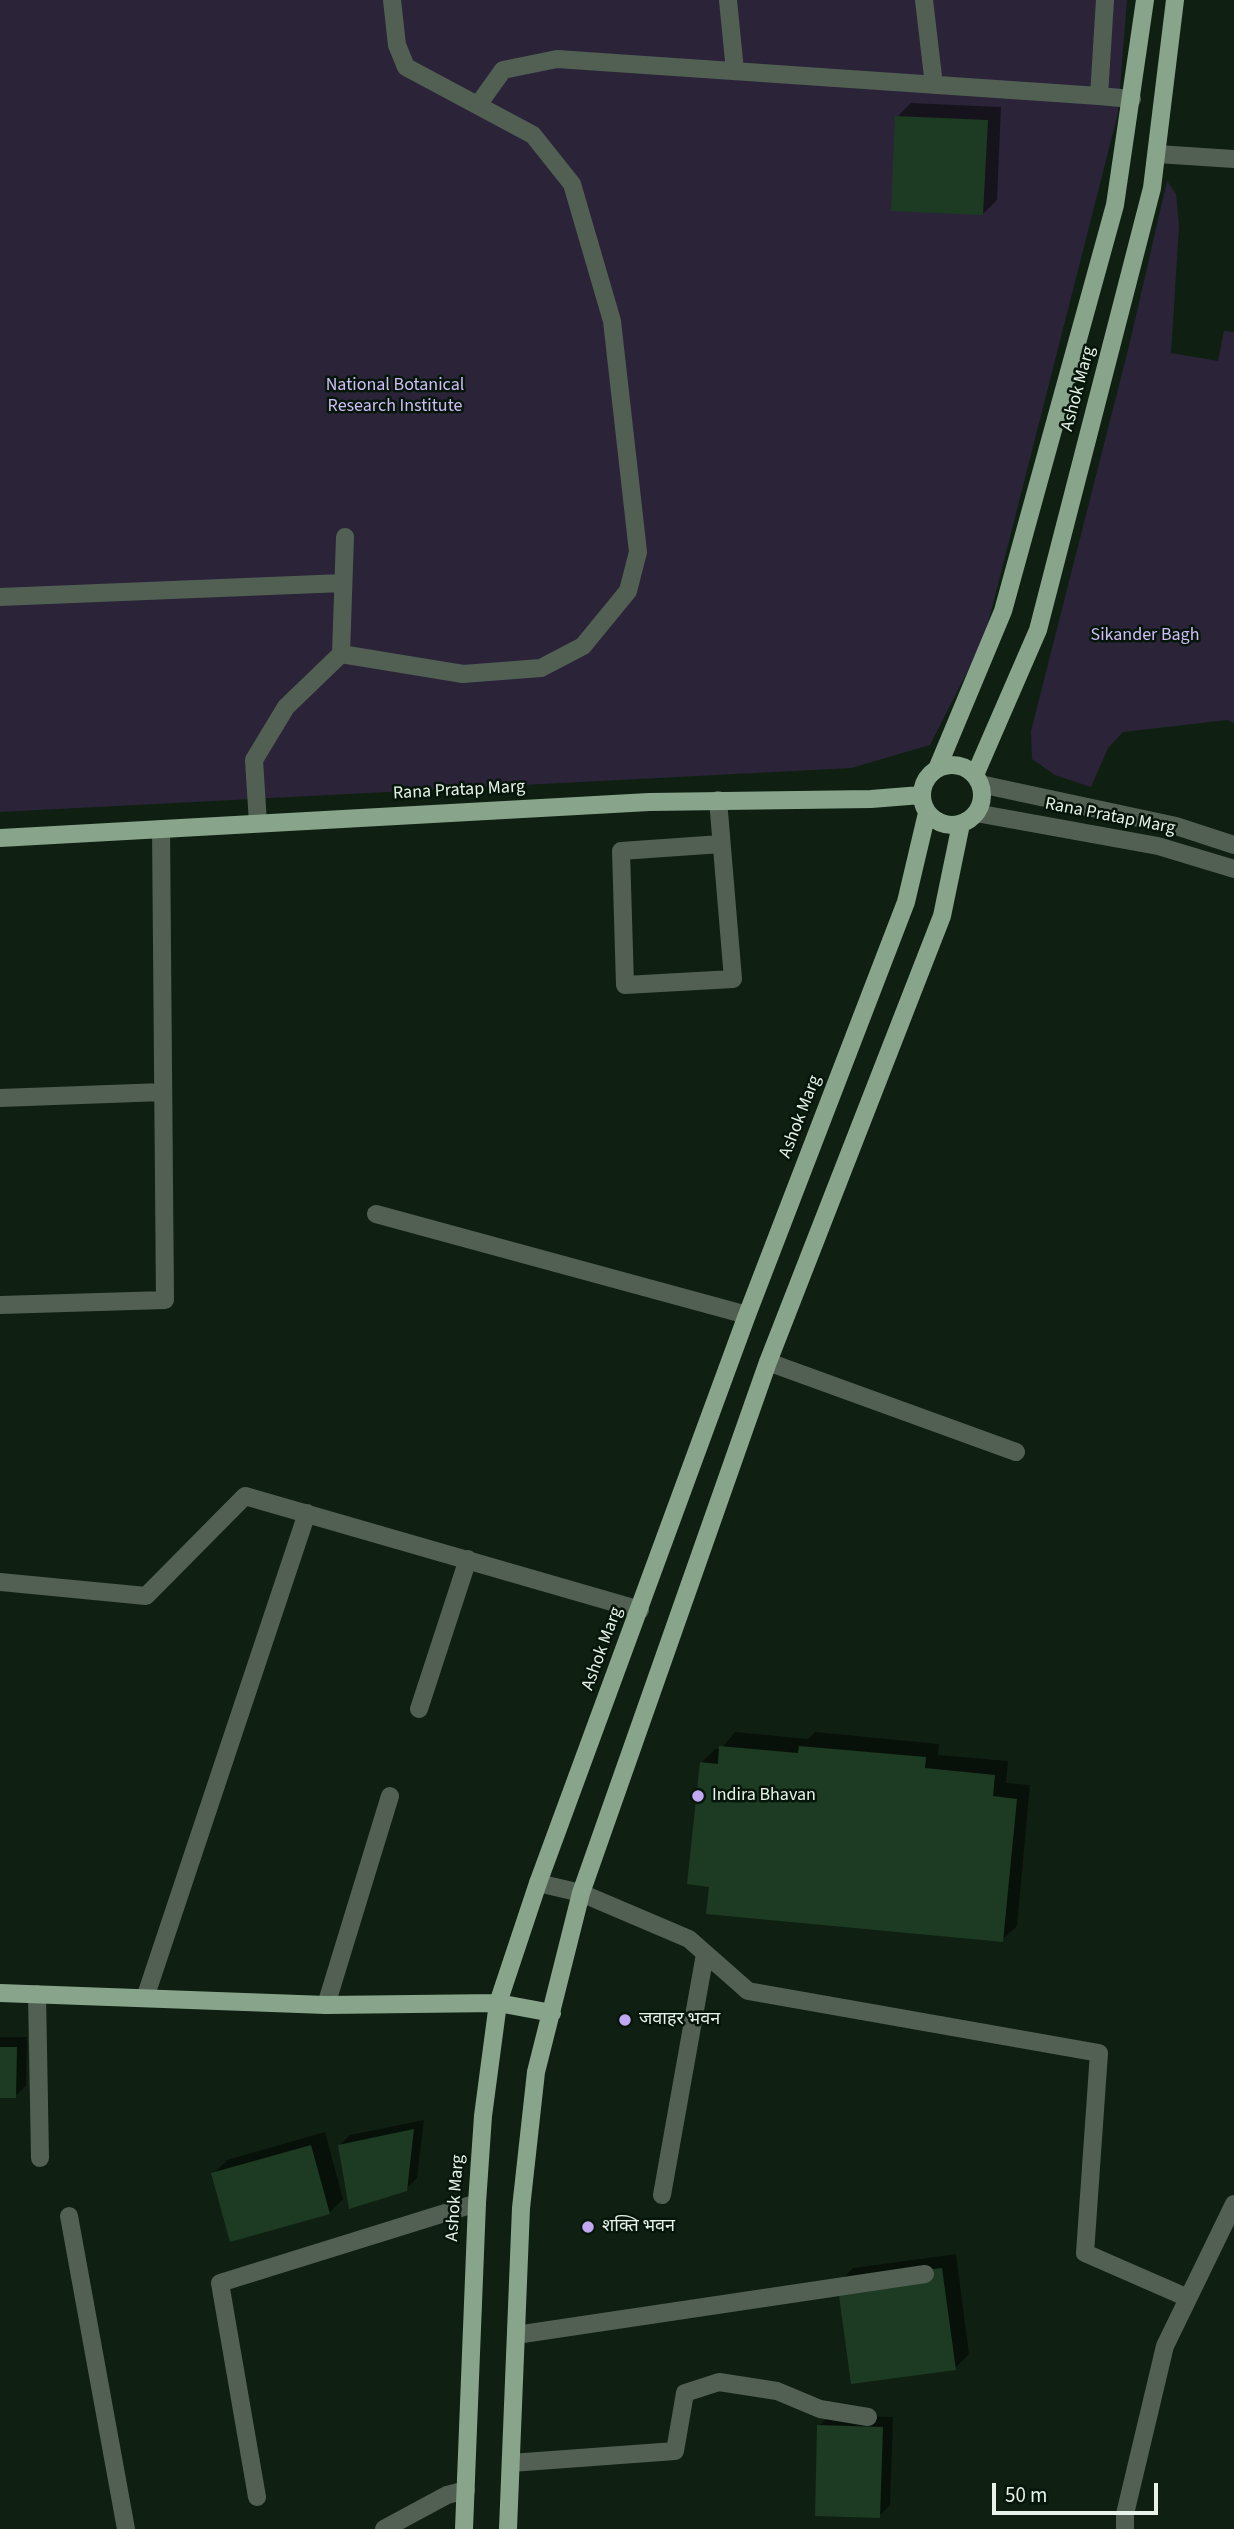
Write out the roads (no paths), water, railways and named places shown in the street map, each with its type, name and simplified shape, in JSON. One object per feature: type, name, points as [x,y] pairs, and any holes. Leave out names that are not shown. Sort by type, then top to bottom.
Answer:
[{"type":"main road","name":"Ashok Marg","points":[[937,769],[1003,611],[1115,205],[1145,0]]},
{"type":"main road","name":"Ashok Marg","points":[[978,780],[1038,631],[1152,188],[1175,0]]},
{"type":"main road","points":[[957,765],[978,780],[982,794],[976,813],[961,824],[942,824],[927,813],[921,795],[928,776],[937,769],[957,765]]},
{"type":"main road","name":"Rana Pratap Marg","points":[[0,838],[718,800],[871,799],[921,795]]},
{"type":"main road","name":"Ashok Marg","points":[[464,2529],[477,2203],[483,2116],[498,2003],[538,1883],[747,1315],[906,902],[927,813]]},
{"type":"main road","points":[[508,2529],[521,2208],[536,2072],[581,1893],[706,1529],[768,1362],[942,916],[961,824]]},
{"type":"main road","points":[[0,1993],[326,2005],[498,2003],[552,2013]]},
{"type":"street","points":[[341,654],[463,674],[541,668],[583,646],[628,591],[638,552],[612,321],[572,184],[533,135],[406,67],[397,45],[392,0]]},
{"type":"street","points":[[728,0],[735,71]]},
{"type":"street","points":[[924,0],[934,85]]},
{"type":"street","points":[[1099,96],[1105,0]]},
{"type":"street","points":[[478,105],[503,70],[557,59],[1132,99]]},
{"type":"street","points":[[1157,154],[1234,159]]},
{"type":"street","points":[[258,823],[254,760],[286,707],[341,654],[345,537]]},
{"type":"street","points":[[0,597],[344,583]]},
{"type":"street","name":"Rana Pratap Marg","points":[[978,780],[1176,826],[1234,845]]},
{"type":"street","points":[[718,800],[733,979],[625,985],[621,851],[721,844]]},
{"type":"street","name":"Rana Pratap Marg","points":[[976,813],[1158,846],[1234,869]]},
{"type":"street","points":[[0,1306],[164,1300],[161,829]]},
{"type":"street","points":[[0,1098],[163,1092]]},
{"type":"street","points":[[376,1214],[747,1315]]},
{"type":"street","points":[[768,1362],[1016,1452]]},
{"type":"street","points":[[0,1582],[146,1596],[245,1496],[639,1610]]},
{"type":"street","points":[[145,1998],[307,1513]]},
{"type":"street","points":[[419,1709],[468,1559]]},
{"type":"street","points":[[326,2005],[390,1796]]},
{"type":"street","points":[[538,1883],[581,1893],[688,1939],[748,1991],[1099,2053],[1085,2253],[1188,2298]]},
{"type":"street","points":[[662,2195],[705,1954]]},
{"type":"street","points":[[37,1994],[40,2158]]},
{"type":"street","points":[[257,2497],[220,2283],[477,2203]]},
{"type":"street","points":[[1125,2529],[1125,2514],[1165,2346],[1234,2204]]},
{"type":"street","points":[[69,2216],[126,2529]]},
{"type":"street","points":[[516,2334],[925,2274]]},
{"type":"street","points":[[511,2463],[675,2451],[685,2393],[719,2382],[778,2392],[820,2409],[868,2417]]},
{"type":"street","points":[[384,2529],[447,2495],[466,2490]]},
{"type":"place","name":"Indira Bhavan","points":[[698,1796]]},
{"type":"place","name":"जवाहर भवन","points":[[625,2020]]},
{"type":"place","name":"शक्ति भवन","points":[[588,2227]]},
{"type":"park label","name":"National Botanical Research Institute","points":[[395,396]]},
{"type":"park label","name":"Sikander Bagh","points":[[1145,636]]}]
